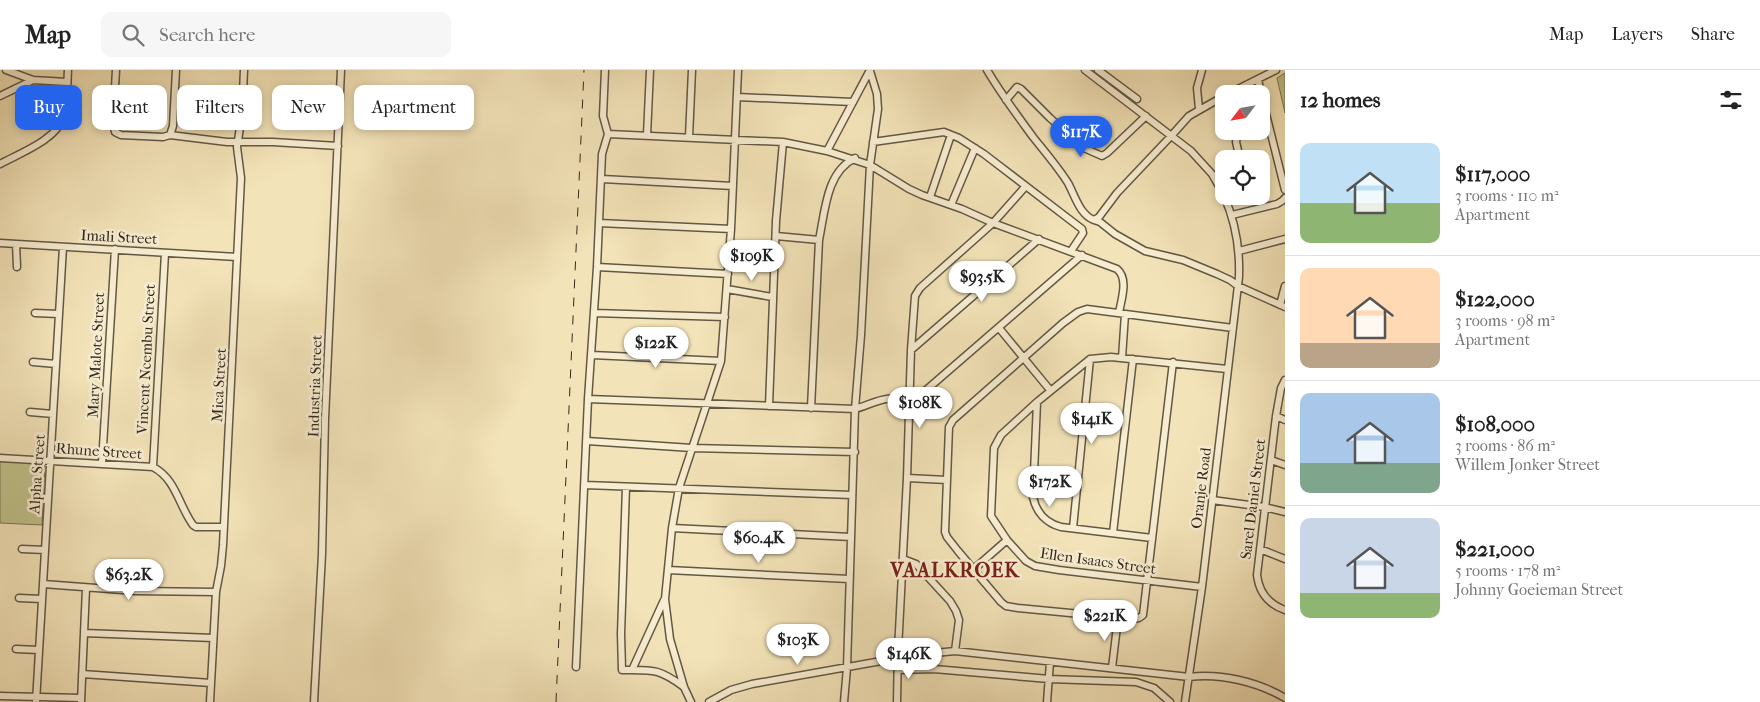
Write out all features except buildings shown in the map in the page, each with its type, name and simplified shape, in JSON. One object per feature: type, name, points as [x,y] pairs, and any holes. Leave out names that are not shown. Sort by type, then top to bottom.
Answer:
[{"type":"street","points":[[6,70],[33,80],[67,82]]},
{"type":"street","points":[[0,164],[55,132],[64,117],[68,70]]},
{"type":"street","points":[[116,70],[113,122],[115,132],[121,135],[163,137],[170,135],[220,142],[338,146]]},
{"type":"street","points":[[170,135],[174,126],[176,70]]},
{"type":"street","name":"Mica Street","points":[[210,702],[216,592],[222,566],[241,178],[237,142],[242,114],[244,70]]},
{"type":"street","name":"Industria Street","points":[[314,702],[322,554],[325,419],[341,70]]},
{"type":"street","points":[[576,667],[588,399],[600,223],[602,154],[608,134],[603,116],[605,70]]},
{"type":"street","points":[[647,135],[650,70]]},
{"type":"street","points":[[689,137],[692,70]]},
{"type":"street","points":[[691,702],[684,687],[670,639],[665,599],[672,528],[679,488],[721,361],[731,229],[738,70]]},
{"type":"street","points":[[827,151],[870,70]]},
{"type":"street","points":[[844,702],[847,668],[855,409],[870,165],[878,109],[877,94],[870,70]]},
{"type":"street","points":[[987,70],[1006,100],[1056,165],[1089,218],[1100,222],[1115,234],[1145,251],[1183,260],[1224,277],[1238,286],[1283,306],[1285,286]]},
{"type":"street","name":"Oranje Road","points":[[1085,70],[1172,135],[1215,178]]},
{"type":"street","points":[[1098,70],[1137,99]]},
{"type":"street","points":[[1199,108],[1197,88],[1202,70]]},
{"type":"street","points":[[1247,85],[1276,70]]},
{"type":"street","points":[[2,93],[33,80]]},
{"type":"street","points":[[1258,80],[1259,85]]},
{"type":"street","points":[[1006,100],[1017,87],[1021,89],[1084,148],[1102,156],[1146,116]]},
{"type":"street","points":[[737,97],[853,102]]},
{"type":"street","points":[[1094,220],[1099,217],[1117,193],[1186,118],[1199,108],[1215,100]]},
{"type":"street","points":[[873,142],[944,132],[975,148],[1082,230],[1083,233],[1071,251]]},
{"type":"street","points":[[608,134],[783,142],[855,158],[909,189],[1120,271],[1124,281],[1122,358]]},
{"type":"street","points":[[930,197],[951,135]]},
{"type":"street","points":[[1270,137],[1285,190]]},
{"type":"street","points":[[769,406],[772,297],[778,188],[783,142]]},
{"type":"street","points":[[951,205],[975,148]]},
{"type":"street","points":[[811,408],[819,240],[832,182],[840,168],[855,158]]},
{"type":"street","points":[[602,179],[733,186]]},
{"type":"street","points":[[897,702],[914,301],[916,293],[993,223],[1025,187]]},
{"type":"street","points":[[1232,215],[1276,204],[1285,198]]},
{"type":"street","name":"Oranje Road","points":[[1185,702],[1202,587],[1238,286],[1239,251],[1236,228],[1228,205]]},
{"type":"street","points":[[600,223],[731,229]]},
{"type":"street","points":[[776,236],[819,240]]},
{"type":"street","points":[[911,350],[1039,239]]},
{"type":"street","points":[[1239,251],[1285,239]]},
{"type":"street","name":"Imali Street","points":[[0,243],[238,257]]},
{"type":"street","points":[[16,244],[17,267]]},
{"type":"street","name":"Alpha Street","points":[[36,699],[63,247]]},
{"type":"street","name":"Mary Malote Street","points":[[102,463],[115,249]]},
{"type":"street","name":"Vincent Ncembu Street","points":[[153,467],[165,252]]},
{"type":"street","points":[[910,404],[1082,255]]},
{"type":"street","points":[[597,267],[728,274]]},
{"type":"street","points":[[727,289],[772,297]]},
{"type":"street","points":[[1173,362],[1143,615],[1136,619],[1118,618],[1011,607],[1001,602],[950,542],[945,532],[949,427],[951,422],[1078,312],[1087,309],[1233,328]]},
{"type":"street","points":[[35,313],[59,314]]},
{"type":"street","points":[[594,314],[725,317]]},
{"type":"street","points":[[999,328],[1050,390]]},
{"type":"street","points":[[592,355],[721,361]]},
{"type":"street","points":[[1073,528],[1090,359],[1122,358],[1227,369]]},
{"type":"street","name":"Ellen Isaacs Street","points":[[1090,359],[1050,390],[1001,435],[994,448],[991,514],[994,522],[1023,558],[1035,566],[1202,587]]},
{"type":"street","points":[[1114,533],[1133,359]]},
{"type":"street","points":[[32,362],[56,364]]},
{"type":"street","name":"Sarel Daniel Street","points":[[1284,378],[1276,416],[1257,574],[1259,585],[1265,596],[1270,602],[1285,610]]},
{"type":"street","points":[[588,399],[855,409],[894,397],[901,398],[910,404]]},
{"type":"street","points":[[1037,402],[1034,502],[1039,512],[1049,523],[1152,538]]},
{"type":"street","points":[[30,412],[53,414]]},
{"type":"street","points":[[1276,416],[1285,420]]},
{"type":"street","points":[[587,441],[692,448],[855,452]]},
{"type":"street","name":"Rhune Street","points":[[0,458],[153,467],[165,476],[174,487],[193,525],[196,527],[224,527]]},
{"type":"street","points":[[1271,460],[1285,465]]},
{"type":"street","points":[[907,478],[947,480]]},
{"type":"street","points":[[585,485],[852,495]]},
{"type":"street","points":[[626,487],[622,670],[666,674],[684,687]]},
{"type":"street","points":[[1212,500],[1264,507],[1285,512]]},
{"type":"street","points":[[672,528],[851,536]]},
{"type":"street","points":[[974,569],[1007,540]]},
{"type":"street","points":[[22,549],[45,550]]},
{"type":"street","points":[[1260,549],[1285,559]]},
{"type":"street","points":[[903,559],[916,564],[950,600],[959,620],[955,651]]},
{"type":"street","points":[[668,570],[849,579]]},
{"type":"street","points":[[43,584],[86,588],[216,592]]},
{"type":"street","points":[[0,696],[81,700],[86,588]]},
{"type":"street","points":[[19,598],[42,599]]},
{"type":"street","points":[[632,670],[665,599]]},
{"type":"street","points":[[1112,668],[1118,618]]},
{"type":"street","points":[[84,633],[213,638]]},
{"type":"street","points":[[16,649],[39,650]]},
{"type":"street","points":[[709,702],[741,687],[923,654],[955,651],[1190,677],[1202,675],[1254,683],[1285,698]]},
{"type":"street","points":[[1047,702],[1050,662]]},
{"type":"street","points":[[899,670],[934,669],[1049,679],[1136,682],[1154,688],[1170,702]]},
{"type":"street","points":[[82,674],[211,683]]},
{"type":"green space","points":[[1285,73],[1285,113],[1277,78]]},
{"type":"green space","points":[[0,461],[45,463],[42,525],[0,523]]},
{"type":"railway","points":[[556,702],[584,70]]},
{"type":"district","name":"VAALKROEK","points":[[955,570]]}]
